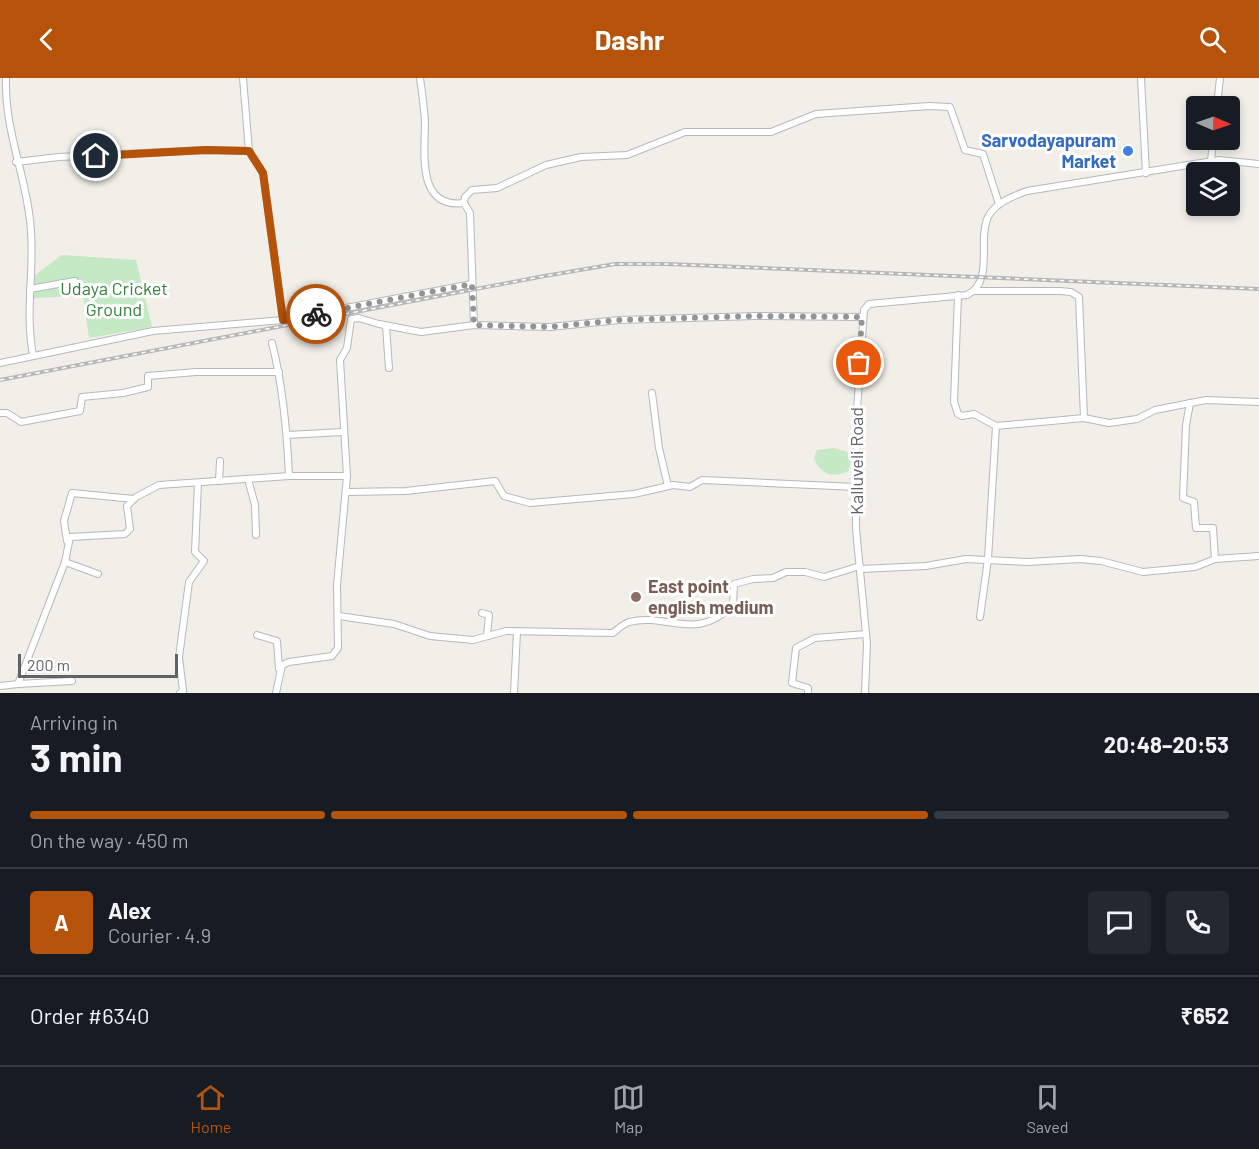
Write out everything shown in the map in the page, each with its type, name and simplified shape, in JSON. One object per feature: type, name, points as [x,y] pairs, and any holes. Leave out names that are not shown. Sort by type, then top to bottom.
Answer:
[{"type":"street","points":[[0,79],[6,78],[16,162],[32,230],[29,331],[33,355]]},
{"type":"street","points":[[243,78],[249,151],[263,173],[283,320]]},
{"type":"street","points":[[420,78],[426,179],[431,192],[443,202],[464,203]]},
{"type":"street","points":[[1141,78],[1146,173]]},
{"type":"street","points":[[1218,96],[1220,78]]},
{"type":"street","points":[[474,325],[471,213],[464,203],[465,197],[472,190],[497,188],[546,165],[581,157],[627,155],[685,132],[771,132],[816,114],[928,106],[950,107],[965,150],[983,154],[987,161],[999,204]]},
{"type":"street","points":[[16,162],[59,157],[206,150],[249,151]]},
{"type":"street","points":[[1211,161],[1212,150]]},
{"type":"street","points":[[975,291],[982,276],[984,231],[988,216],[999,204],[1027,191],[1211,161],[1259,164]]},
{"type":"street","points":[[30,289],[75,281]]},
{"type":"street","points":[[0,363],[153,331],[283,320],[472,284]]},
{"type":"street","points":[[279,670],[289,662],[332,656],[336,652],[339,616],[337,585],[347,476],[340,360],[348,343],[349,322],[354,317],[420,332],[474,325],[550,327],[619,320],[756,316],[862,317],[869,304],[958,295],[975,291],[1071,292],[1079,297],[1084,418]]},
{"type":"street","points":[[958,295],[954,402],[958,414],[974,414],[996,426],[1084,418],[1109,423],[1137,419],[1155,410],[1206,400],[1259,402]]},
{"type":"street","name":"Kalluveli Road","points":[[862,317],[856,487],[866,633],[866,693]]},
{"type":"street","points":[[386,326],[388,368]]},
{"type":"street","points":[[272,343],[279,372],[287,435],[289,476]]},
{"type":"street","points":[[0,413],[7,413],[21,422],[80,411],[82,397],[123,393],[148,387],[148,376],[196,372],[279,372]]},
{"type":"street","points":[[652,393],[659,447],[669,486]]},
{"type":"street","points":[[1190,403],[1186,425],[1183,498],[1194,502],[1196,528],[1213,528],[1215,559]]},
{"type":"street","points":[[980,617],[988,559],[996,426]]},
{"type":"street","points":[[287,435],[344,432]]},
{"type":"street","points":[[219,481],[220,461]]},
{"type":"street","points":[[67,542],[73,535],[125,534],[130,529],[127,506],[134,499],[159,486],[289,476],[347,476]]},
{"type":"street","points":[[248,479],[255,505],[256,535]]},
{"type":"street","points":[[346,492],[406,490],[495,481],[504,496],[530,503],[634,494],[669,486],[690,487],[702,480],[856,487]]},
{"type":"street","points":[[180,693],[183,691],[179,657],[189,582],[204,561],[195,552],[198,483]]},
{"type":"street","points":[[18,684],[65,562],[67,542],[64,521],[72,493],[134,499]]},
{"type":"street","points":[[339,616],[394,624],[430,636],[473,640],[517,632],[603,634],[613,633],[627,622],[650,621],[685,626],[697,625],[733,604],[734,584],[753,579],[773,578],[786,572],[805,572],[824,577],[860,567],[926,566],[952,560],[988,559],[1028,562],[1080,559],[1108,563],[1134,571],[1169,571],[1195,567],[1215,559],[1259,556]]},
{"type":"street","points":[[65,562],[98,574]]},
{"type":"street","points":[[482,614],[489,615],[487,636]]},
{"type":"street","points":[[514,693],[517,632]]},
{"type":"street","points":[[808,693],[808,688],[792,683],[796,648],[814,638],[866,633]]},
{"type":"street","points":[[257,635],[277,642],[279,670],[276,693]]},
{"type":"street","points":[[0,686],[72,681]]},
{"type":"green space","name":"Udaya Cricket Ground","points":[[62,255],[136,260],[152,327],[89,338],[83,296],[33,298],[34,276]]},
{"type":"green space","points":[[833,448],[847,452],[851,461],[848,471],[832,475],[820,468],[814,458],[817,450]]},
{"type":"railway","points":[[0,380],[615,264],[668,264],[1259,289]]},
{"type":"way so far","points":[[316,314],[472,284],[471,302],[474,325],[550,327],[619,320],[756,316],[862,317],[859,363]]},
{"type":"place","name":"Sarvodayapuram Market","points":[[1128,151]]},
{"type":"place","name":"East point english medium","points":[[636,597]]},
{"type":"route","points":[[96,156],[206,150],[249,151],[263,173],[283,320],[316,314]]}]
